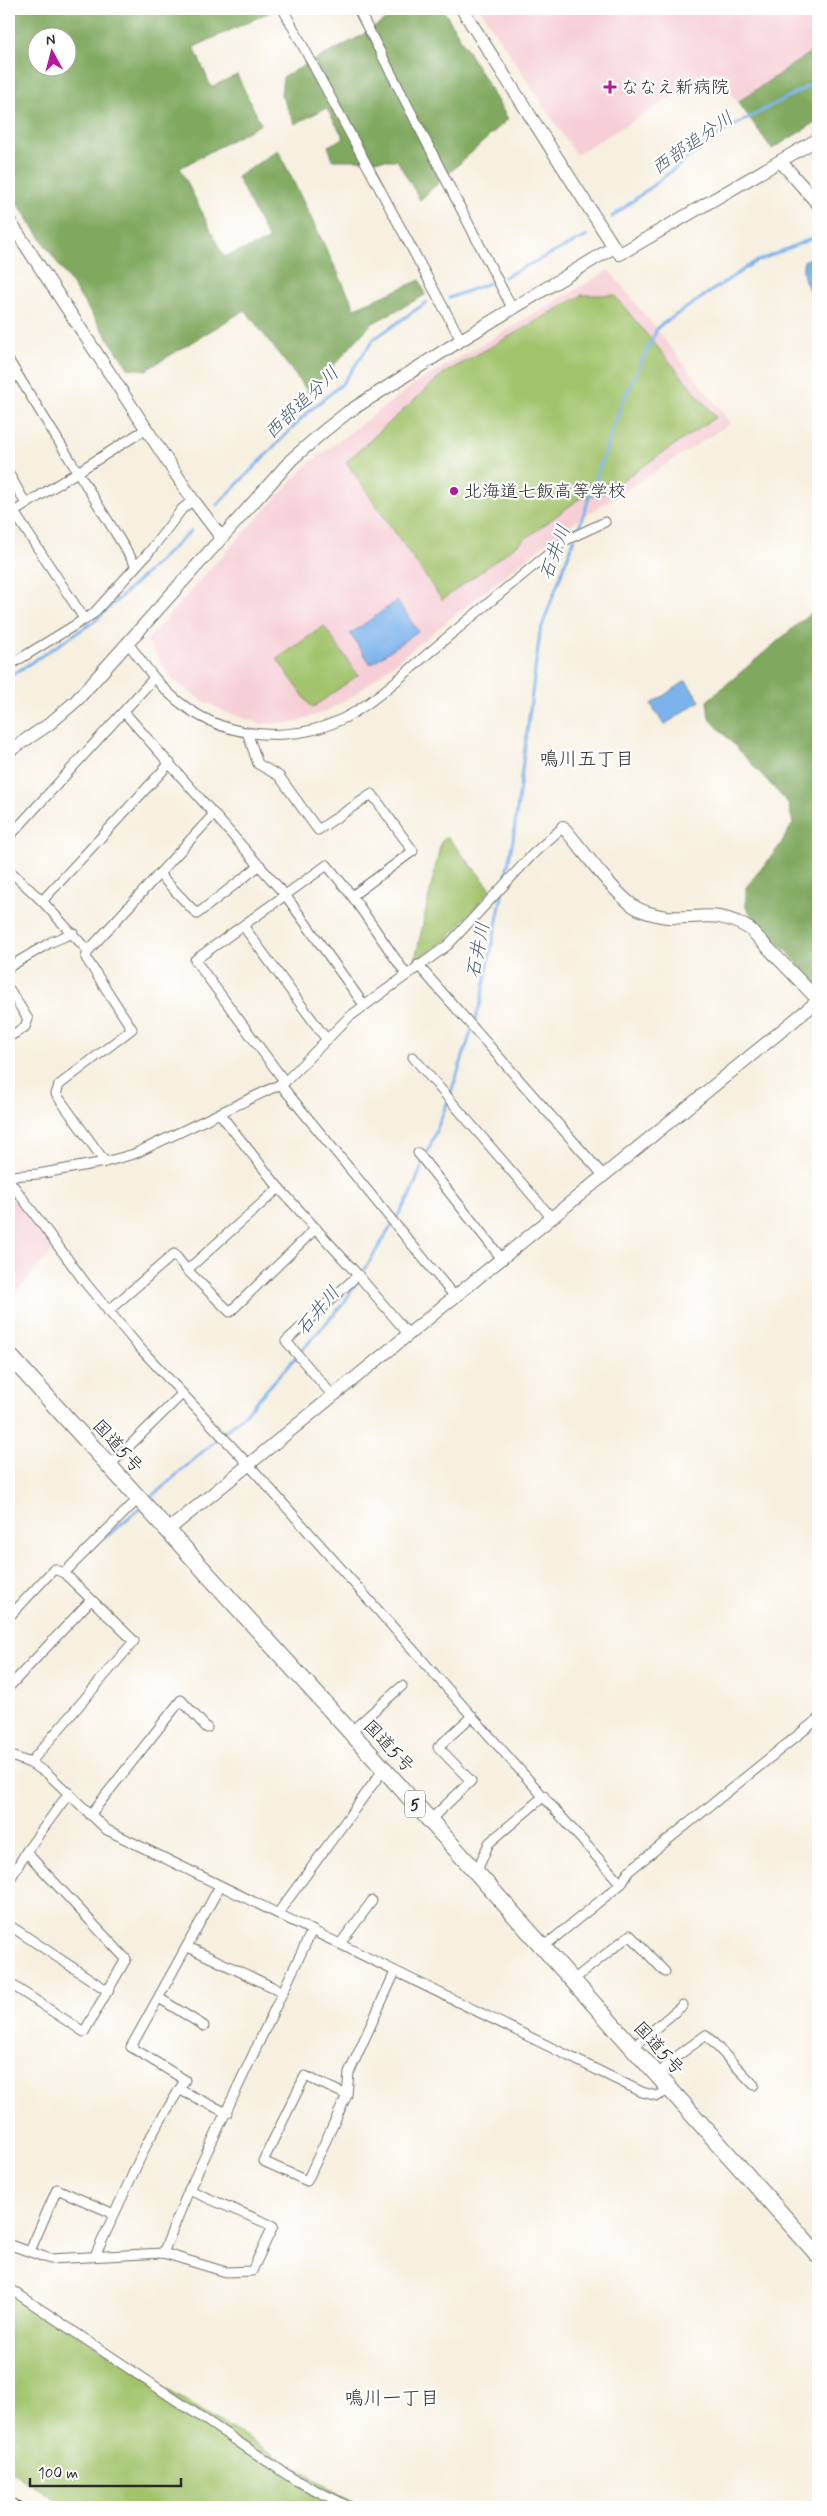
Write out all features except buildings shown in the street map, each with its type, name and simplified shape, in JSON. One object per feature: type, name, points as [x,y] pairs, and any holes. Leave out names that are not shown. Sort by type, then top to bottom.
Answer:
[{"type":"highway","name":"国道5号","points":[[9,1355],[349,1733],[384,1769],[818,2255]]},
{"type":"street","points":[[283,9],[461,340]]},
{"type":"street","points":[[358,9],[512,308]]},
{"type":"street","points":[[462,9],[620,254],[818,139]]},
{"type":"street","points":[[781,162],[818,204]]},
{"type":"street","points":[[9,220],[12,233],[193,500],[221,537]]},
{"type":"street","points":[[9,751],[48,725],[76,701],[292,459],[324,431],[348,412],[461,340],[614,247]]},
{"type":"street","points":[[9,361],[136,566]]},
{"type":"street","points":[[84,620],[11,513],[146,429]]},
{"type":"street","points":[[9,474],[26,504]]},
{"type":"street","points":[[10,661],[93,614],[136,566],[182,509],[193,500]]},
{"type":"street","points":[[128,643],[154,678],[184,705],[207,719],[247,732],[290,734],[311,731],[364,707],[566,540],[605,522]]},
{"type":"street","points":[[9,837],[154,678]]},
{"type":"street","points":[[124,712],[286,896],[364,1005]]},
{"type":"street","points":[[247,732],[258,764],[279,776],[318,830],[372,794],[413,851],[352,896]]},
{"type":"street","points":[[42,901],[170,763]]},
{"type":"street","points":[[105,1162],[56,1094],[60,1085],[132,1029],[86,958],[88,951],[214,814]]},
{"type":"street","points":[[9,1176],[38,1174],[105,1162],[134,1154],[282,1083],[364,1005],[448,944],[533,854],[563,827],[633,906],[667,917],[712,915],[739,922],[750,929],[818,1000],[167,1531]]},
{"type":"street","points":[[406,974],[352,896],[327,865],[244,927],[195,960],[282,1083],[455,1297]]},
{"type":"street","points":[[158,874],[197,914],[260,866]]},
{"type":"street","points":[[9,870],[42,901],[88,951]]},
{"type":"street","points":[[244,927],[327,1040]]},
{"type":"street","points":[[9,966],[51,942],[73,933]]},
{"type":"street","points":[[418,965],[603,1176]]},
{"type":"street","points":[[9,989],[28,1019],[25,1027],[9,1037]]},
{"type":"street","points":[[413,1057],[551,1217]]},
{"type":"street","points":[[220,1114],[278,1188],[358,1275],[408,1335]]},
{"type":"street","points":[[418,1153],[502,1259]]},
{"type":"street","points":[[9,1180],[108,1311],[249,1465],[621,1884]]},
{"type":"street","points":[[187,1270],[278,1188]]},
{"type":"street","points":[[108,1311],[174,1254],[187,1270],[230,1312],[316,1228]]},
{"type":"street","points":[[333,1396],[286,1341],[358,1275]]},
{"type":"street","points":[[109,1466],[182,1394]]},
{"type":"street","points":[[64,1573],[138,1498]]},
{"type":"street","points":[[9,1617],[54,1569],[64,1573],[90,1601],[134,1641],[30,1763]]},
{"type":"street","points":[[9,1687],[90,1601]]},
{"type":"street","points":[[349,1733],[402,1686]]},
{"type":"street","points":[[90,1815],[181,1700],[208,1728]]},
{"type":"street","points":[[429,1821],[470,1781],[438,1746],[472,1716]]},
{"type":"street","points":[[542,1948],[621,1884],[629,1871],[818,1719]]},
{"type":"street","points":[[9,1755],[30,1763],[47,1773],[107,1830],[642,2092],[658,2096],[670,2090]]},
{"type":"street","points":[[278,1913],[384,1769]]},
{"type":"street","points":[[9,1881],[26,1852],[69,1793]]},
{"type":"street","points":[[476,1873],[489,1843],[544,1796]]},
{"type":"street","points":[[9,1983],[84,2032],[126,1959],[26,1852]]},
{"type":"street","points":[[95,2256],[148,2142],[185,2080],[131,2047],[188,1947],[220,1886]]},
{"type":"street","points":[[340,1944],[372,1901]]},
{"type":"street","points":[[9,1925],[108,1991]]},
{"type":"street","points":[[163,2253],[189,2190],[312,1930]]},
{"type":"street","points":[[573,1980],[630,1936],[665,1972]]},
{"type":"street","points":[[188,1947],[283,1992]]},
{"type":"street","points":[[347,2094],[305,2076],[263,2161],[307,2181],[347,2094],[349,2073],[395,1972]]},
{"type":"street","points":[[159,1998],[204,2026]]},
{"type":"street","points":[[632,2048],[683,2005]]},
{"type":"street","points":[[657,2076],[672,2060],[706,2035],[754,2085]]},
{"type":"street","points":[[180,2090],[227,2113]]},
{"type":"street","points":[[30,2251],[58,2189],[114,2214]]},
{"type":"street","points":[[9,2249],[11,2245],[50,2258],[163,2253],[226,2272],[252,2270],[273,2226],[189,2190]]},
{"type":"street","points":[[9,2288],[288,2475],[350,2507]]},
{"type":"shaded area","name":"ななえ新病院","points":[[480,9],[818,9],[818,47],[738,102],[714,72],[576,155]]},
{"type":"shaded area","name":"北海道七飯高等学校","points":[[609,270],[731,423],[557,534],[353,696],[325,712],[292,723],[261,724],[225,712],[195,696],[170,677],[147,640],[309,463],[416,383]]},
{"type":"shaded area","points":[[9,1194],[53,1250],[9,1300]]},
{"type":"green space","points":[[9,9],[271,9],[272,11],[194,47],[211,87],[237,75],[261,124],[180,168],[224,257],[269,240],[237,177],[278,150],[355,308],[420,280],[425,295],[371,324],[309,393],[245,310],[146,370],[128,368],[9,191]]},
{"type":"green space","points":[[396,9],[443,9],[508,119],[420,200],[397,160],[333,160],[328,146],[344,138],[326,108],[295,124],[281,95],[283,77],[359,37],[398,12]]},
{"type":"green space","points":[[818,47],[818,121],[772,149],[738,102]]},
{"type":"green space","points":[[582,295],[614,295],[716,417],[599,496],[582,497],[442,600],[346,462],[443,374]]},
{"type":"green space","points":[[818,607],[818,984],[816,986],[788,952],[767,934],[746,908],[746,887],[779,847],[793,823],[788,803],[709,718],[707,701]]},
{"type":"green space","points":[[324,626],[358,675],[312,708],[277,659]]},
{"type":"green space","points":[[447,836],[491,889],[448,939],[415,960],[441,842]]},
{"type":"green space","points":[[9,2293],[360,2507],[65,2507],[9,2470]]},
{"type":"water","points":[[811,257],[818,258],[818,302],[808,288],[803,272],[804,261]]},
{"type":"water","points":[[397,601],[418,631],[371,664],[350,634]]},
{"type":"water","points":[[686,681],[700,701],[664,725],[651,704]]},
{"type":"waterway","name":"西部追分川","points":[[612,217],[722,132],[818,81]]},
{"type":"waterway","name":"西部追分川","points":[[504,277],[587,236]]},
{"type":"waterway","name":"石井川","points":[[577,533],[621,405],[658,327],[753,263],[818,236]]},
{"type":"waterway","name":"西部追分川","points":[[449,298],[489,283]]},
{"type":"waterway","name":"西部追分川","points":[[217,505],[308,412],[342,384],[374,339],[427,302]]},
{"type":"waterway","name":"西部追分川","points":[[9,677],[95,621],[191,531]]},
{"type":"waterway","name":"石井川","points":[[505,879],[513,840],[540,632],[574,539]]},
{"type":"waterway","name":"石井川","points":[[361,1275],[410,1196],[450,1096],[481,1002],[503,890]]},
{"type":"waterway","name":"石井川","points":[[147,1501],[245,1414],[344,1303],[358,1280]]},
{"type":"waterway","name":"石井川","points":[[106,1537],[141,1507]]},
{"type":"waterway","name":"石井川","points":[[9,1607],[22,1598]]},
{"type":"railway","points":[[9,2498],[23,2507]]},
{"type":"place","name":"ななえ新病院","points":[[610,87]]},
{"type":"place","name":"北海道七飯高等学校","points":[[454,491]]},
{"type":"district","name":"鳴川五丁目","points":[[587,758]]},
{"type":"district","name":"鳴川一丁目","points":[[392,2397]]}]
